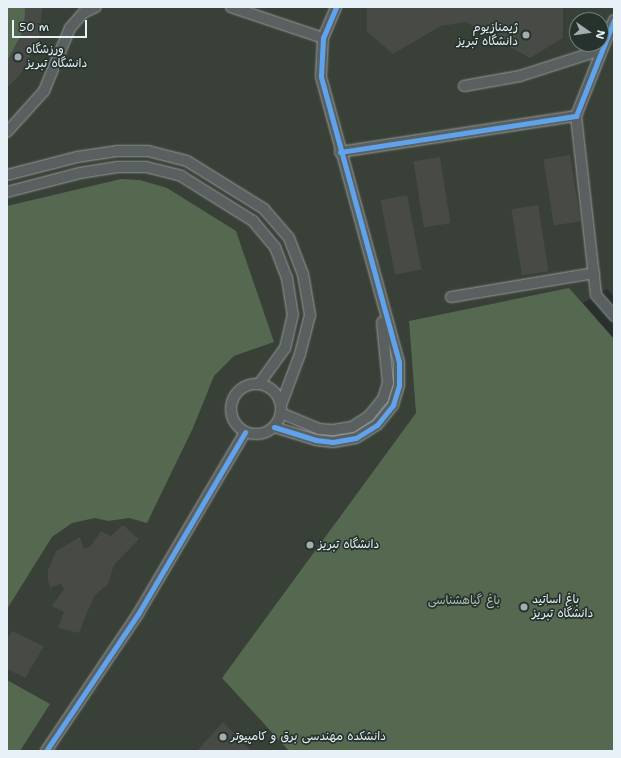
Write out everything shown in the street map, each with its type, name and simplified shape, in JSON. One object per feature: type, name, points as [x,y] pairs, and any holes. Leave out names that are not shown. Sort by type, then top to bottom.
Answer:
[{"type":"street","points":[[7,132],[44,90],[70,28],[83,13],[96,7]]},
{"type":"street","points":[[231,7],[323,38]]},
{"type":"street","points":[[274,427],[316,440],[333,442],[356,438],[377,425],[393,405],[399,385],[399,362],[340,152],[321,76],[323,38],[336,7]]},
{"type":"street","points":[[609,32],[614,20]]},
{"type":"street","points":[[464,86],[520,76],[595,52]]},
{"type":"street","points":[[600,52],[576,116],[596,295],[614,316]]},
{"type":"street","points":[[340,152],[576,116]]},
{"type":"street","points":[[7,175],[77,157],[117,151],[148,151],[187,161],[264,209],[289,238],[303,274],[310,315],[300,354],[281,409],[274,427],[260,434],[245,432],[239,427],[231,414],[233,398],[244,387],[259,384],[273,390],[281,409],[319,429],[332,430],[352,427],[369,416],[383,399],[388,383],[388,364],[378,288]]},
{"type":"street","points":[[7,192],[80,174],[118,167],[146,167],[181,176],[253,221],[275,247],[287,278],[293,314],[285,348],[259,384]]},
{"type":"street","points":[[451,297],[594,273]]},
{"type":"street","points":[[46,751],[138,614],[245,432]]},
{"type":"shaded area","name":"دانشگاه تبریز","points":[[7,7],[614,7],[614,297],[607,289],[583,303],[614,339],[614,751],[7,751]]},
{"type":"green space","name":"ورزشگاه دانشگاه تبریز","points":[[7,7],[42,7],[38,41],[20,74],[7,87]]},
{"type":"green space","points":[[121,179],[140,180],[167,188],[236,231],[274,342],[234,356],[214,376],[193,428],[147,523],[129,518],[108,521],[95,518],[72,523],[52,537],[7,609],[7,206]]},
{"type":"green space","name":"باغ گیاهشناسی","points":[[569,288],[614,339],[614,751],[289,751],[222,678],[416,413],[409,321]]},
{"type":"green space","points":[[7,680],[50,704],[20,751],[7,751]]},
{"type":"building","name":"ورزشگاه دانشگاه تبریز","points":[[25,7],[42,7],[38,41],[20,74],[7,87],[7,61],[24,29]]},
{"type":"building","name":"ژیمنازیوم دانشگاه تبریز","points":[[367,7],[563,7],[563,38],[530,58],[466,22],[441,26],[393,54],[367,32]]},
{"type":"building","points":[[570,155],[580,221],[554,225],[543,159]]},
{"type":"building","points":[[440,157],[450,223],[424,227],[413,161]]},
{"type":"building","points":[[407,195],[422,270],[395,275],[380,200]]},
{"type":"building","points":[[538,205],[548,271],[522,275],[511,209]]},
{"type":"building","points":[[123,525],[139,539],[114,565],[108,584],[94,596],[79,633],[58,628],[64,612],[52,606],[64,589],[61,584],[50,588],[48,580],[48,570],[56,551],[80,537],[84,549],[90,547],[101,531],[111,536]]},
{"type":"building","points":[[12,631],[44,646],[25,678],[7,669],[7,638]]},
{"type":"building","name":"دانشکده مهندسی برق و کامپیوتر","points":[[223,722],[251,751],[197,751]]},
{"type":"cycle path","points":[[274,427],[316,440],[333,442],[356,438],[377,425],[393,405],[399,385],[399,362],[321,76],[323,38],[336,7]]},
{"type":"cycle path","points":[[340,152],[576,116],[614,20]]},
{"type":"cycle path","points":[[46,751],[138,614],[245,432]]},
{"type":"place","name":"ژیمنازیوم دانشگاه تبریز","points":[[526,35]]},
{"type":"place","name":"ورزشگاه دانشگاه تبریز","points":[[18,57]]},
{"type":"place","name":"دانشگاه تبریز","points":[[310,545]]},
{"type":"place","name":"باغ اساتید دانشگاه تبریز","points":[[524,607]]},
{"type":"place","name":"دانشکده مهندسی برق و کامپیوتر","points":[[223,737]]}]
